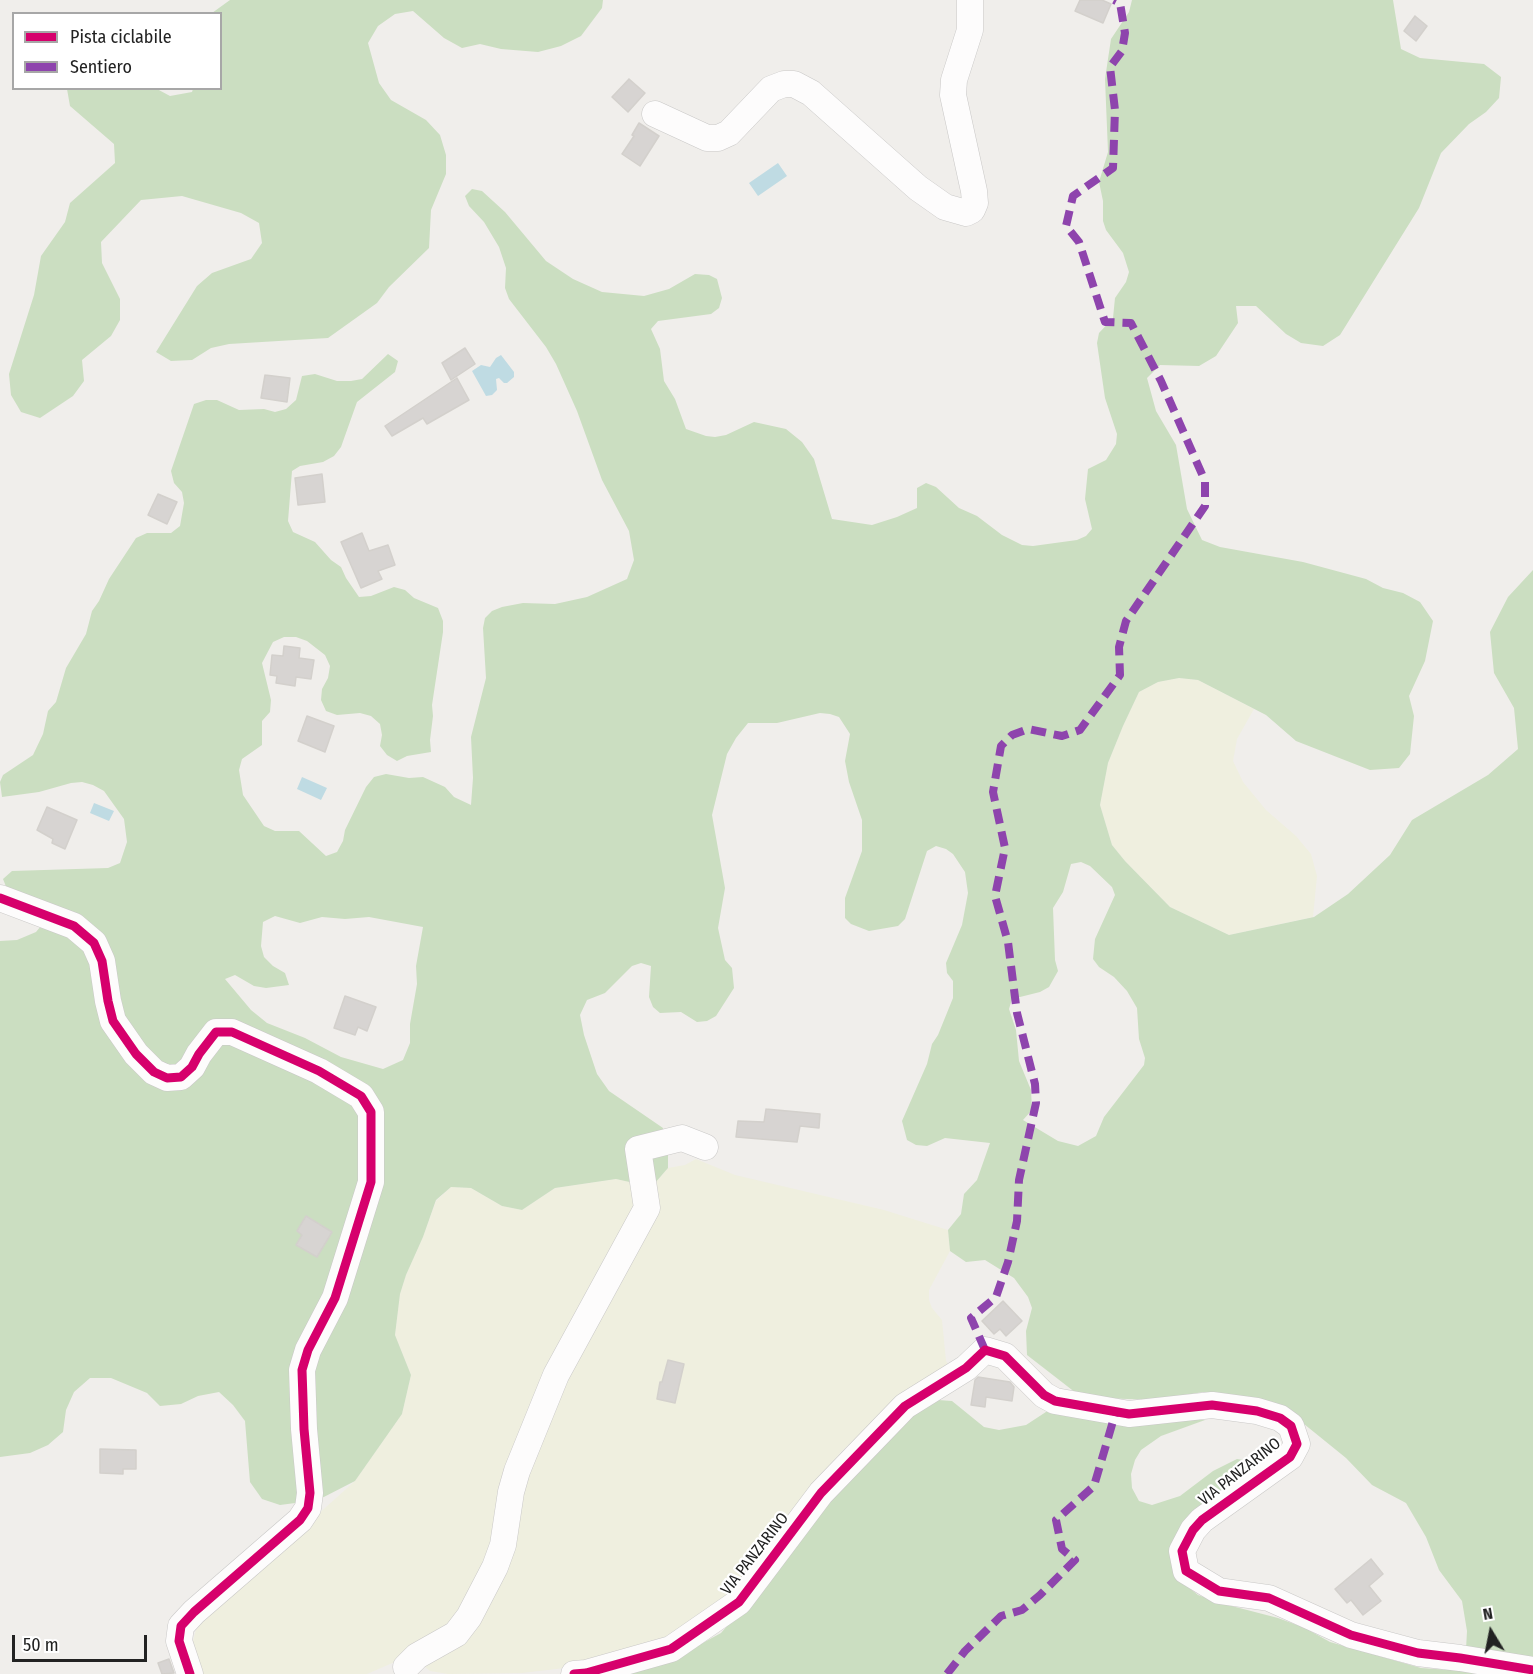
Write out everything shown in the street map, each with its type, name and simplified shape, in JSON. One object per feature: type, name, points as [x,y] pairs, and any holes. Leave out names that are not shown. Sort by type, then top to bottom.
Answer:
[{"type":"street","points":[[655,114],[707,138],[718,138],[729,134],[771,89],[784,84],[794,84],[811,93],[918,188],[945,207],[966,213],[972,210],[975,203],[974,190],[953,95],[954,80],[970,30],[970,0]]},
{"type":"street","points":[[0,898],[74,926],[94,943],[102,961],[113,1021],[136,1054],[154,1072],[167,1078],[181,1077],[192,1067],[216,1032],[232,1032],[319,1071],[361,1096],[371,1112],[371,1182],[335,1298],[308,1350],[302,1370],[304,1429],[310,1493],[308,1508],[300,1520],[194,1612],[181,1626],[179,1641],[190,1674]]},
{"type":"street","points":[[404,1672],[417,1656],[456,1634],[469,1617],[495,1567],[504,1545],[511,1491],[517,1471],[556,1375],[648,1209],[638,1149],[682,1138],[705,1147]]},
{"type":"street","name":"VIA PANZARINO","points":[[574,1674],[586,1673],[672,1649],[739,1602],[821,1492],[905,1406],[966,1368],[985,1350],[1005,1356],[1044,1395],[1055,1401],[1129,1414],[1212,1405],[1257,1411],[1280,1418],[1290,1426],[1297,1444],[1290,1456],[1202,1520],[1193,1530],[1182,1551],[1186,1571],[1219,1591],[1269,1598],[1351,1635],[1418,1653],[1533,1670]]},
{"type":"green space","points":[[230,0],[603,0],[602,8],[581,36],[561,46],[538,52],[501,49],[480,44],[462,48],[444,38],[413,11],[395,14],[378,26],[368,43],[379,83],[391,100],[426,120],[440,135],[446,155],[446,174],[431,210],[429,248],[389,287],[377,303],[328,338],[229,344],[211,348],[192,360],[171,361],[156,352],[197,286],[212,273],[251,259],[262,243],[259,223],[241,213],[182,196],[141,200],[101,242],[102,263],[120,299],[120,320],[111,336],[82,360],[84,381],[73,396],[40,418],[21,412],[11,395],[9,374],[34,295],[41,256],[65,222],[70,203],[115,163],[114,144],[70,106],[67,90],[159,90],[170,96],[193,90],[222,90],[222,12],[213,12]]},
{"type":"green space","points":[[1132,0],[1393,0],[1401,49],[1420,58],[1484,64],[1501,77],[1499,98],[1441,153],[1419,208],[1340,335],[1323,346],[1301,343],[1286,334],[1256,306],[1236,306],[1238,323],[1216,356],[1199,366],[1160,365],[1147,378],[1156,411],[1176,445],[1187,509],[1202,540],[1220,547],[1303,562],[1366,579],[1420,602],[1433,621],[1425,661],[1409,696],[1414,716],[1410,754],[1399,768],[1370,770],[1296,741],[1266,715],[1198,680],[1179,678],[1158,682],[1139,692],[1108,763],[1100,805],[1112,845],[1170,907],[1229,935],[1314,917],[1348,894],[1390,855],[1412,820],[1488,775],[1518,749],[1514,708],[1494,673],[1490,632],[1508,597],[1533,570],[1533,1674],[627,1674],[666,1663],[721,1633],[775,1571],[810,1521],[912,1413],[938,1400],[952,1401],[984,1427],[999,1430],[1026,1425],[1049,1410],[1205,1420],[1161,1436],[1141,1450],[1131,1474],[1132,1488],[1139,1501],[1152,1505],[1180,1496],[1213,1471],[1237,1459],[1250,1461],[1259,1472],[1191,1517],[1187,1586],[1198,1595],[1278,1618],[1305,1628],[1330,1642],[1421,1668],[1450,1670],[1465,1668],[1467,1631],[1462,1601],[1439,1570],[1426,1537],[1406,1503],[1372,1485],[1346,1458],[1283,1407],[1272,1403],[1203,1392],[1157,1400],[1099,1398],[1076,1393],[1027,1355],[1026,1331],[1032,1308],[1028,1297],[1014,1278],[985,1260],[966,1262],[950,1251],[948,1230],[961,1214],[964,1194],[977,1180],[990,1143],[945,1138],[927,1146],[916,1145],[907,1140],[902,1121],[953,998],[953,981],[947,973],[946,963],[962,925],[968,893],[965,872],[953,854],[936,846],[927,851],[905,919],[898,926],[869,931],[851,924],[845,918],[845,898],[862,851],[862,820],[849,782],[845,761],[850,734],[839,717],[830,714],[820,713],[777,723],[748,723],[727,754],[712,815],[725,888],[718,928],[725,960],[732,968],[734,988],[716,1016],[707,1021],[697,1022],[681,1012],[660,1013],[653,1007],[649,997],[651,966],[641,963],[632,966],[605,993],[587,1000],[580,1015],[597,1074],[609,1091],[663,1128],[668,1148],[668,1168],[655,1183],[634,1183],[616,1179],[555,1188],[522,1210],[502,1206],[471,1188],[451,1187],[436,1200],[400,1294],[395,1335],[411,1375],[402,1414],[355,1481],[318,1500],[280,1505],[262,1499],[250,1482],[245,1421],[219,1392],[198,1396],[181,1404],[160,1406],[147,1393],[111,1378],[90,1378],[74,1392],[66,1410],[63,1432],[48,1445],[30,1453],[0,1457],[0,941],[17,940],[36,932],[54,910],[7,889],[3,879],[12,871],[108,868],[120,863],[127,842],[124,819],[104,791],[93,785],[82,782],[71,783],[39,792],[2,797],[0,782],[3,775],[33,755],[43,734],[48,711],[56,702],[66,668],[86,634],[92,611],[109,579],[136,538],[147,533],[171,533],[180,526],[184,503],[182,492],[174,483],[171,471],[194,404],[206,400],[217,400],[239,410],[264,409],[275,412],[286,409],[296,400],[302,376],[315,374],[337,381],[351,381],[362,379],[388,354],[398,361],[395,372],[357,402],[341,447],[334,456],[323,462],[300,466],[292,471],[288,521],[293,532],[315,542],[331,560],[341,567],[359,597],[371,596],[394,587],[405,590],[414,598],[438,608],[443,621],[443,632],[432,705],[431,752],[407,756],[397,761],[387,755],[380,746],[382,735],[380,724],[371,716],[360,713],[337,715],[326,711],[321,700],[322,689],[328,678],[330,666],[325,655],[307,641],[296,637],[284,637],[273,642],[262,663],[271,700],[270,712],[262,721],[262,745],[242,759],[239,770],[243,795],[264,826],[275,831],[299,831],[326,856],[337,852],[366,787],[374,777],[386,774],[409,778],[423,777],[445,787],[454,797],[471,805],[473,778],[471,737],[486,678],[483,628],[485,618],[492,611],[502,607],[523,603],[555,604],[587,597],[627,579],[634,560],[629,531],[602,480],[577,411],[556,364],[546,347],[509,299],[505,288],[506,268],[499,247],[484,222],[469,206],[465,196],[472,189],[482,191],[505,212],[546,261],[573,279],[602,292],[644,296],[669,289],[695,274],[709,275],[717,279],[722,298],[719,308],[711,314],[658,321],[651,329],[660,349],[664,381],[675,399],[686,429],[715,437],[726,435],[754,422],[786,429],[802,442],[814,459],[832,519],[872,525],[897,517],[917,508],[917,488],[926,483],[936,487],[959,508],[977,516],[1002,535],[1022,545],[1033,546],[1077,540],[1086,536],[1092,529],[1085,499],[1088,469],[1106,460],[1116,444],[1117,434],[1105,398],[1097,343],[1099,333],[1113,318],[1115,298],[1126,282],[1129,272],[1123,253],[1106,230],[1103,221],[1103,201],[1099,182],[1108,152],[1105,79],[1111,39],[1129,12]],"holes":[[[1081,862],[1090,866],[1112,887],[1115,895],[1095,939],[1093,959],[1127,991],[1137,1008],[1139,1039],[1145,1058],[1144,1065],[1104,1117],[1096,1136],[1078,1146],[1058,1141],[1023,1120],[1032,1110],[1031,1090],[1019,1061],[1016,1030],[1009,1009],[1012,999],[1040,992],[1049,987],[1058,971],[1055,960],[1053,908],[1063,892],[1071,864]],[[275,916],[300,923],[322,917],[345,919],[369,917],[423,927],[416,966],[417,984],[410,1024],[410,1043],[403,1060],[383,1069],[341,1057],[305,1038],[267,1023],[251,1010],[225,979],[235,975],[254,986],[266,988],[289,985],[285,973],[264,957],[261,946],[263,922]]]},
{"type":"green space","points":[[1179,678],[1198,680],[1254,709],[1237,739],[1233,761],[1243,782],[1266,810],[1296,836],[1311,854],[1317,876],[1313,917],[1229,935],[1170,907],[1112,845],[1100,805],[1108,763],[1139,692],[1158,682]]},
{"type":"green space","points":[[696,1159],[735,1175],[884,1210],[948,1230],[950,1251],[929,1290],[929,1300],[932,1308],[942,1320],[946,1361],[950,1367],[868,1426],[840,1453],[815,1483],[736,1592],[677,1635],[573,1667],[522,1673],[448,1674],[430,1671],[411,1655],[367,1674],[202,1674],[192,1645],[198,1622],[355,1481],[402,1414],[411,1375],[395,1335],[400,1294],[436,1201],[451,1187],[471,1188],[502,1206],[522,1210],[555,1188],[616,1179],[634,1183],[655,1183],[668,1168],[685,1165]]},
{"type":"water","points":[[778,163],[787,176],[758,196],[749,183]]},
{"type":"water","points":[[501,355],[514,372],[514,377],[507,383],[499,378],[496,379],[497,390],[492,395],[486,396],[472,371],[481,365],[490,367]]},
{"type":"water","points":[[302,777],[327,788],[321,800],[297,789]]},
{"type":"water","points":[[94,803],[114,811],[109,821],[90,813]]},
{"type":"building","points":[[1080,0],[1102,0],[1111,4],[1103,23],[1075,11]]},
{"type":"building","points":[[1415,16],[1427,26],[1416,41],[1404,31]]},
{"type":"building","points":[[629,79],[645,93],[628,112],[612,97]]},
{"type":"building","points":[[639,123],[659,136],[640,166],[622,154],[634,136],[632,135]]},
{"type":"building","points":[[465,348],[475,364],[451,380],[442,363]]},
{"type":"building","points":[[265,375],[290,378],[287,402],[261,398]]},
{"type":"building","points":[[457,378],[469,400],[427,424],[423,418],[392,436],[385,426]]},
{"type":"building","points":[[322,474],[325,502],[298,505],[295,478]]},
{"type":"building","points":[[158,494],[177,502],[167,524],[148,515]]},
{"type":"building","points":[[362,533],[369,551],[388,545],[395,565],[378,571],[382,579],[361,588],[341,542]]},
{"type":"building","points":[[284,646],[300,648],[299,658],[314,660],[311,679],[296,677],[295,686],[276,683],[277,676],[270,675],[272,655],[283,656]]},
{"type":"building","points":[[307,716],[334,726],[325,752],[298,741]]},
{"type":"building","points":[[47,807],[77,820],[65,849],[52,843],[53,839],[37,830]]},
{"type":"building","points":[[345,996],[376,1007],[367,1031],[358,1027],[355,1035],[334,1028]]},
{"type":"building","points":[[766,1109],[820,1114],[819,1128],[800,1126],[797,1142],[736,1137],[738,1121],[764,1122]]},
{"type":"building","points":[[306,1216],[332,1232],[317,1257],[296,1245],[302,1235],[297,1231]]},
{"type":"building","points":[[1003,1301],[1022,1321],[1006,1336],[1000,1329],[994,1334],[982,1321]]},
{"type":"building","points":[[668,1360],[684,1364],[675,1403],[657,1399]]},
{"type":"building","points":[[978,1377],[1010,1382],[1014,1387],[1012,1401],[986,1397],[985,1407],[971,1405],[975,1380]]},
{"type":"building","points":[[100,1449],[136,1450],[136,1469],[123,1469],[123,1474],[100,1473]]},
{"type":"building","points":[[1371,1559],[1383,1574],[1369,1586],[1381,1601],[1363,1615],[1351,1600],[1347,1603],[1335,1589]]},
{"type":"building","points":[[169,1659],[174,1673],[162,1674],[158,1663]]},
{"type":"marked path","points":[[985,1350],[971,1318],[996,1297],[1008,1262],[1017,1221],[1019,1180],[1036,1103],[1035,1084],[1017,1013],[1008,942],[995,896],[1005,848],[993,792],[1001,746],[1012,735],[1028,729],[1062,736],[1080,730],[1120,675],[1119,647],[1126,621],[1205,506],[1205,481],[1161,381],[1131,323],[1105,322],[1079,242],[1066,226],[1073,196],[1113,168],[1115,110],[1110,67],[1122,51],[1125,33],[1120,3],[1114,0]]},
{"type":"marked path","points":[[947,1674],[965,1651],[1001,1616],[1022,1610],[1075,1560],[1062,1549],[1056,1520],[1094,1486],[1116,1411]]},
{"type":"cycle path","points":[[0,898],[74,926],[94,943],[102,961],[113,1021],[136,1054],[154,1072],[167,1078],[181,1077],[192,1067],[216,1032],[232,1032],[319,1071],[361,1096],[371,1112],[371,1182],[335,1298],[308,1350],[302,1370],[304,1429],[310,1493],[308,1508],[300,1520],[194,1612],[181,1626],[179,1641],[190,1674]]},
{"type":"cycle path","points":[[574,1674],[586,1673],[671,1649],[739,1602],[821,1493],[905,1406],[966,1368],[985,1350],[1005,1356],[1044,1395],[1055,1401],[1129,1414],[1212,1405],[1257,1411],[1280,1418],[1291,1426],[1297,1444],[1290,1457],[1202,1520],[1193,1530],[1182,1551],[1186,1571],[1219,1591],[1269,1598],[1351,1635],[1418,1653],[1533,1670]]}]
